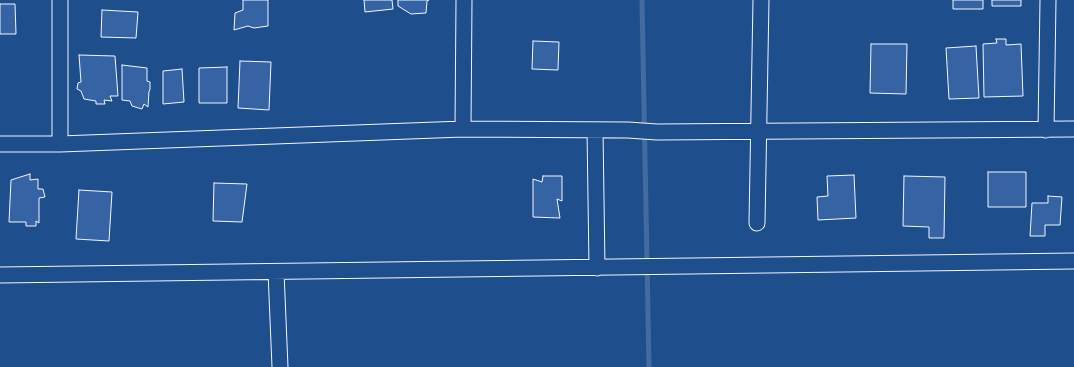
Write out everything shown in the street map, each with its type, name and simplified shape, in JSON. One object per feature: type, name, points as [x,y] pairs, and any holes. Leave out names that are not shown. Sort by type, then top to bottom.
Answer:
[{"type":"street","points":[[60,0],[60,144]]},
{"type":"street","points":[[463,129],[464,0]]},
{"type":"street","points":[[757,223],[761,0]]},
{"type":"street","points":[[1046,130],[1048,0]]},
{"type":"street","points":[[0,144],[60,144],[463,129],[759,132],[1046,130],[1074,128]]},
{"type":"street","points":[[595,130],[597,268]]},
{"type":"street","points":[[0,275],[1074,261]]},
{"type":"street","points":[[276,272],[280,367]]},
{"type":"building","points":[[243,0],[268,0],[268,26],[254,28],[248,26],[234,30],[235,13],[243,10]]},
{"type":"building","points":[[364,0],[392,0],[393,9],[365,12]]},
{"type":"building","points":[[398,0],[429,0],[427,1],[426,13],[411,14],[398,6]]},
{"type":"building","points":[[953,0],[983,0],[983,9],[953,9]]},
{"type":"building","points":[[992,0],[1021,0],[1021,6],[992,6]]},
{"type":"building","points":[[0,4],[15,4],[16,34],[0,34]]},
{"type":"building","points":[[102,10],[138,12],[136,38],[101,37]]},
{"type":"building","points":[[996,39],[1006,39],[1006,45],[1021,44],[1023,96],[984,97],[983,44],[997,43]]},
{"type":"building","points":[[533,41],[559,42],[558,70],[532,69]]},
{"type":"building","points":[[871,44],[907,44],[906,94],[870,93]]},
{"type":"building","points":[[976,46],[979,98],[949,99],[946,48]]},
{"type":"building","points":[[79,55],[115,56],[118,96],[110,96],[112,101],[104,100],[105,104],[96,104],[96,101],[84,99],[81,91],[77,89],[78,83],[81,82]]},
{"type":"building","points":[[240,61],[271,62],[269,110],[238,108]]},
{"type":"building","points":[[122,65],[147,68],[147,81],[150,82],[148,107],[144,104],[142,109],[132,106],[130,101],[122,100]]},
{"type":"building","points":[[227,67],[227,103],[199,103],[199,68]]},
{"type":"building","points":[[182,69],[184,102],[163,104],[163,71]]},
{"type":"building","points":[[988,172],[1026,172],[1026,207],[988,207]]},
{"type":"building","points":[[30,174],[30,180],[38,179],[38,189],[43,189],[45,197],[39,198],[39,223],[36,221],[36,226],[26,226],[26,222],[9,222],[11,180]]},
{"type":"building","points":[[854,175],[856,218],[818,220],[817,197],[828,196],[827,176]]},
{"type":"building","points":[[543,176],[562,176],[562,201],[557,199],[560,218],[533,217],[533,179],[542,182]]},
{"type":"building","points":[[904,176],[945,177],[944,238],[929,238],[929,227],[903,226]]},
{"type":"building","points":[[214,183],[247,184],[242,222],[213,221]]},
{"type":"building","points":[[79,190],[112,192],[109,241],[76,239]]},
{"type":"building","points":[[1048,196],[1062,197],[1060,225],[1045,225],[1045,236],[1030,236],[1032,203],[1048,203]]},
{"type":"waterway","points":[[642,0],[649,367]]}]
